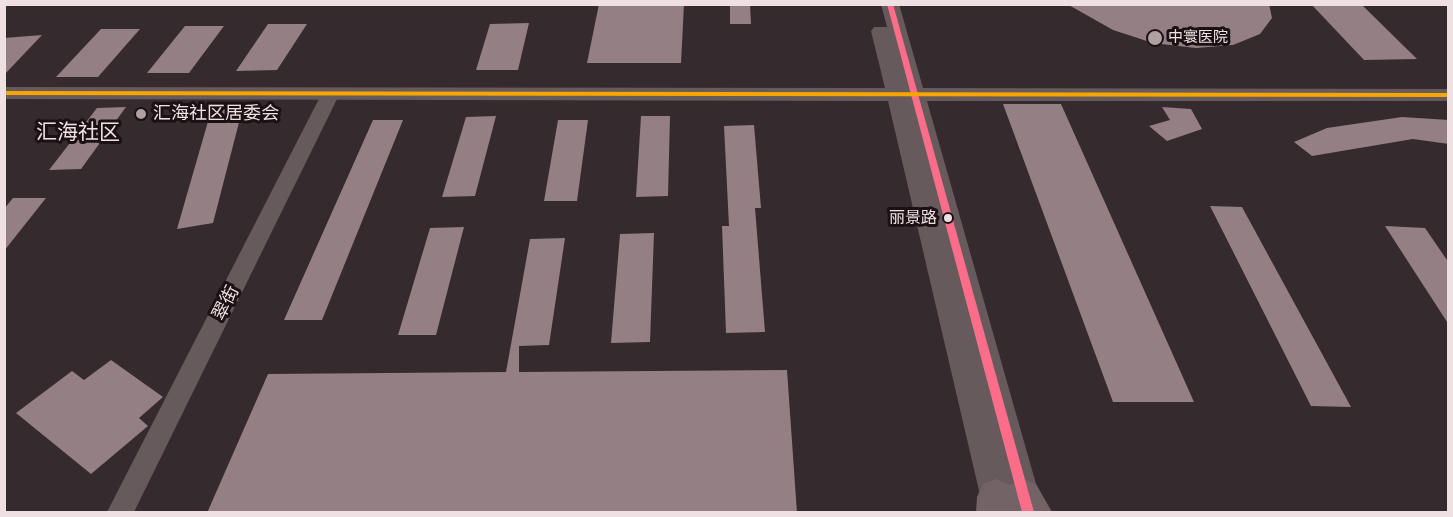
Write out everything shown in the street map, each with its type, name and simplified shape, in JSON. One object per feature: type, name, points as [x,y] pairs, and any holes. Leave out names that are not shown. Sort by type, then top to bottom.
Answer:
[{"type":"street","points":[[875,4],[905,93],[1012,507]]},
{"type":"street","points":[[890,4],[905,93]]},
{"type":"street","points":[[4,93],[1449,95]]},
{"type":"street","name":"翠街","points":[[120,513],[331,93]]},
{"type":"building","points":[[599,4],[684,4],[681,63],[587,63]]},
{"type":"building","points":[[730,4],[750,4],[751,24],[730,24]]},
{"type":"building","points":[[1067,4],[1269,4],[1272,18],[1260,34],[1233,45],[1196,48],[1153,43],[1113,30]]},
{"type":"building","points":[[1311,4],[1361,4],[1417,59],[1364,60]]},
{"type":"building","points":[[529,23],[518,70],[476,70],[490,24]]},
{"type":"building","points":[[268,24],[307,24],[277,70],[236,71]]},
{"type":"building","points":[[185,26],[224,26],[189,73],[147,73]]},
{"type":"building","points":[[101,29],[140,29],[98,77],[56,77]]},
{"type":"building","points":[[42,35],[4,75],[4,38]]},
{"type":"building","points":[[1003,104],[1061,104],[1194,402],[1113,402]]},
{"type":"building","points":[[126,107],[81,169],[49,170],[97,108]]},
{"type":"building","points":[[243,107],[213,223],[177,229],[211,111]]},
{"type":"building","points":[[1162,107],[1191,109],[1202,129],[1167,141],[1149,126],[1170,120]]},
{"type":"building","points":[[496,116],[475,196],[442,197],[466,117]]},
{"type":"building","points":[[641,116],[670,116],[668,196],[636,197]]},
{"type":"building","points":[[1402,117],[1449,120],[1449,144],[1413,139],[1312,156],[1294,142],[1327,128]]},
{"type":"building","points":[[373,120],[403,120],[322,320],[284,320]]},
{"type":"building","points":[[558,120],[588,120],[577,201],[544,201]]},
{"type":"building","points":[[754,125],[761,208],[755,208],[765,332],[726,333],[722,226],[729,226],[724,126]]},
{"type":"building","points":[[13,198],[46,198],[4,251],[4,209]]},
{"type":"building","points":[[1210,206],[1242,207],[1351,407],[1311,406]]},
{"type":"building","points":[[1385,226],[1425,228],[1449,263],[1449,325]]},
{"type":"building","points":[[464,227],[436,335],[398,335],[430,228]]},
{"type":"building","points":[[654,233],[650,342],[611,343],[620,234]]},
{"type":"building","points":[[565,238],[549,345],[519,346],[519,372],[787,370],[797,513],[207,513],[268,374],[506,372],[530,239]]},
{"type":"building","points":[[111,360],[163,397],[139,418],[148,426],[91,474],[16,413],[72,371],[84,380]]},
{"type":"transit line","points":[[890,4],[1028,512]]},
{"type":"transit line","points":[[4,93],[1448,95]]},
{"type":"place","name":"中寰医院","points":[[1155,38]]},
{"type":"place","name":"汇海社区居委会","points":[[141,114]]},
{"type":"place","name":"丽景路","points":[[948,218]]},
{"type":"district","name":"汇海社区","points":[[78,133]]}]
